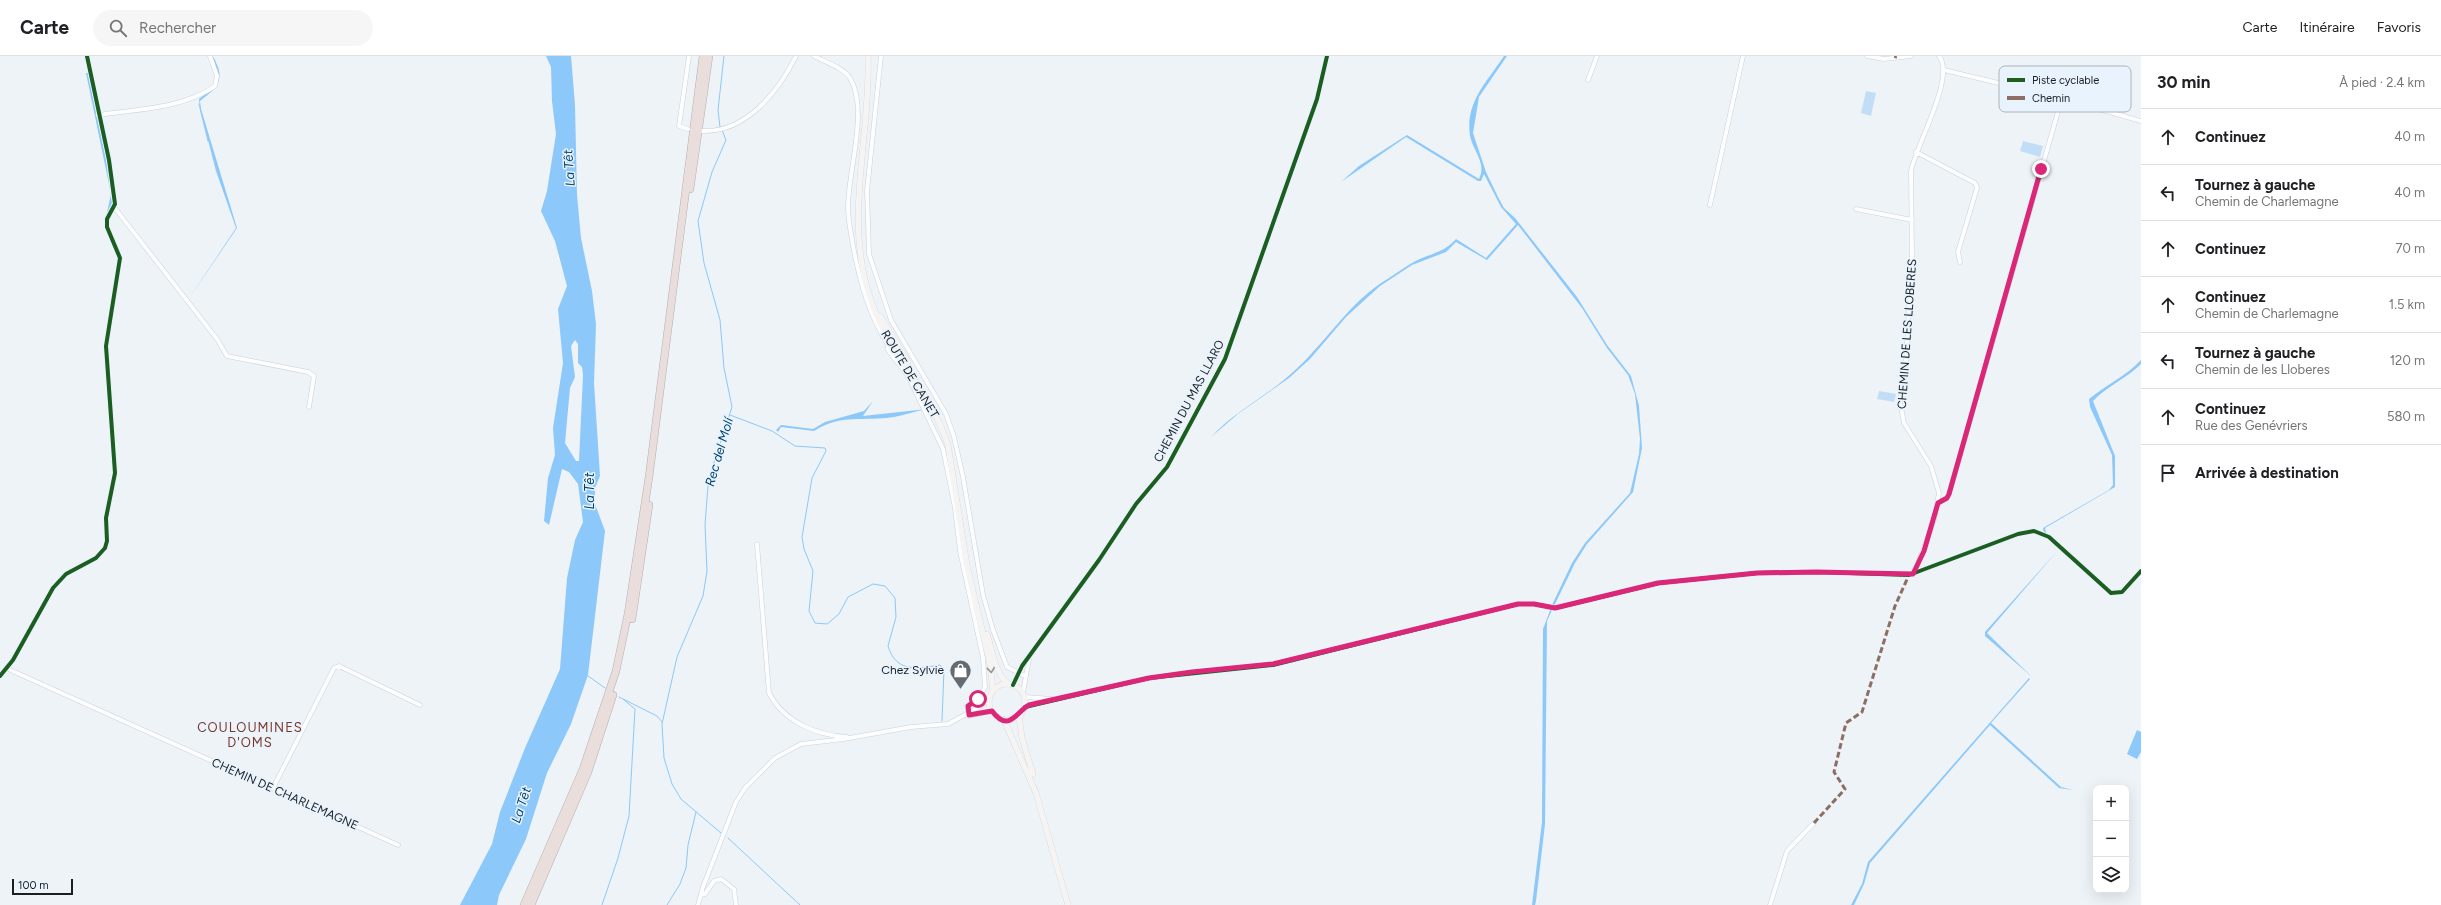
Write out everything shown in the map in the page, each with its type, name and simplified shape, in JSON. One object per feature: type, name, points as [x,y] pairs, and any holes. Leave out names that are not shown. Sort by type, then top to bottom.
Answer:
[{"type":"highway","points":[[524,905],[583,769],[616,671],[626,622],[649,477],[703,56]]},
{"type":"highway","points":[[530,905],[588,772],[609,711],[627,643],[646,529],[694,155],[709,56]]},
{"type":"main road","name":"ROUTE DE CANET","points":[[870,56],[868,97],[857,209],[858,249],[871,302],[884,333],[890,344],[927,396],[948,444],[967,566],[990,664],[993,691]]},
{"type":"main road","name":"ROUTE DE CANET","points":[[870,56],[871,104],[860,209],[864,266],[881,317],[929,394],[951,444],[958,480],[966,541],[979,605],[1000,673],[1003,680],[1011,684]]},
{"type":"main road","points":[[1068,905],[1036,794],[1004,720],[992,711],[990,699],[993,691],[1000,685],[1011,684],[1024,694],[1024,707],[1019,716],[1029,764],[1071,905]]},
{"type":"main road","points":[[1004,720],[1019,716]]},
{"type":"street","points":[[0,676],[54,588],[66,574],[96,558],[105,548],[106,518],[115,473],[106,346],[120,258],[107,227],[107,219],[115,204],[110,160],[98,115],[87,56]]},
{"type":"street","points":[[98,115],[185,102],[203,94],[215,86],[217,76],[210,56]]},
{"type":"street","points":[[688,129],[679,126],[689,56]]},
{"type":"street","points":[[702,131],[715,132],[727,128],[761,106],[775,92],[796,56]]},
{"type":"street","points":[[814,56],[850,77],[856,96],[858,118],[849,185],[848,215],[862,288],[869,310],[890,344],[888,350],[908,376],[943,449],[960,552],[983,658],[985,687],[978,699],[968,706],[969,714]]},
{"type":"street","points":[[881,56],[867,191],[869,254],[890,320],[949,422],[963,477],[978,570],[993,630],[1008,667],[1025,676]]},
{"type":"street","name":"CHEMIN DU MAS LLARO","points":[[1011,684],[1099,560],[1136,504],[1167,467],[1225,358],[1317,99],[1327,56]]},
{"type":"street","points":[[1588,80],[1597,56]]},
{"type":"street","points":[[1710,205],[1743,56]]},
{"type":"street","points":[[1867,56],[1884,59],[1911,56]]},
{"type":"street","name":"CHEMIN DE LES LLOBERES","points":[[1913,574],[1924,551],[1938,503],[1939,493],[1931,466],[1904,423],[1901,410],[1901,389],[1906,361],[1912,220],[1911,171],[1916,152],[1936,104],[1944,70],[1943,62],[1939,56]]},
{"type":"street","points":[[1944,70],[1999,83]]},
{"type":"street","points":[[1938,503],[1947,498],[1949,494],[2057,112]]},
{"type":"street","points":[[2110,112],[2141,121]]},
{"type":"street","points":[[1916,152],[1975,183],[1977,188],[1958,252],[1960,262]]},
{"type":"street","points":[[114,207],[217,339],[227,356],[308,372],[314,376],[309,407]]},
{"type":"street","points":[[1856,209],[1912,220]]},
{"type":"street","points":[[1024,707],[1149,678],[1273,664],[1518,604],[1534,604],[1555,608],[1658,583],[1716,577],[1816,572],[1913,574],[1992,542],[2034,531],[2049,537],[2111,593],[2122,592],[2141,571]]},
{"type":"street","points":[[757,544],[769,693],[774,704],[791,718],[814,732],[855,737]]},
{"type":"street","points":[[1030,656],[1025,676],[1024,694],[1046,700],[1062,698]]},
{"type":"street","points":[[273,788],[334,668],[339,666],[420,705]]},
{"type":"street","name":"CHEMIN DE CHARLEMAGNE","points":[[6,668],[398,845]]},
{"type":"street","points":[[698,905],[733,808],[749,783],[787,750],[801,744],[855,737],[911,727],[948,724],[969,714],[990,699]]},
{"type":"street","points":[[969,714],[992,711]]},
{"type":"street","points":[[1770,905],[1787,851],[1814,823]]},
{"type":"street","points":[[701,895],[705,894],[714,881],[721,879],[734,889],[736,905]]},
{"type":"shaded area","points":[[1866,91],[1876,93],[1871,116],[1861,113]]},
{"type":"shaded area","points":[[2023,141],[2043,146],[2040,157],[2020,151]]},
{"type":"shaded area","points":[[1879,391],[1896,394],[1894,402],[1877,399]]},
{"type":"water","points":[[212,56],[218,67],[219,77],[218,72]]},
{"type":"water","name":"La Têt","points":[[546,56],[571,56],[575,105],[577,195],[581,238],[592,291],[596,324],[594,383],[600,476],[595,488],[595,504],[605,531],[588,675],[571,724],[547,773],[526,839],[499,895],[497,905],[460,905],[492,844],[500,812],[525,748],[560,669],[567,578],[575,540],[583,522],[578,484],[569,472],[562,469],[549,525],[544,521],[548,478],[555,455],[553,428],[563,363],[558,309],[567,286],[555,241],[541,211],[547,191],[556,134],[552,101],[551,67]],"holes":[[[575,340],[578,344],[578,363],[582,367],[583,375],[579,461],[576,461],[565,443],[570,388],[575,377],[571,346]]]},
{"type":"water","points":[[1504,56],[1507,56],[1479,97],[1473,133],[1486,172],[1504,208],[1515,218],[1577,297],[1607,345],[1631,376],[1639,406],[1642,448],[1633,492],[1587,544],[1575,563],[1554,606],[1552,605],[1572,563],[1585,543],[1630,493],[1639,454],[1640,439],[1635,394],[1628,375],[1607,348],[1582,308],[1518,225],[1487,260],[1456,242],[1446,252],[1412,265],[1380,286],[1346,317],[1310,359],[1289,378],[1239,413],[1211,437],[1229,420],[1298,368],[1355,305],[1381,283],[1412,263],[1440,251],[1456,239],[1486,258],[1516,224],[1501,207],[1484,174],[1481,181],[1478,181],[1406,137],[1341,182],[1359,166],[1407,135],[1479,179],[1481,168],[1479,157],[1470,136],[1469,124],[1471,113],[1474,103],[1484,84]]},
{"type":"water","points":[[86,73],[89,73],[111,172],[113,201],[106,219],[113,244],[104,226],[111,194]]},
{"type":"water","points":[[219,77],[218,83],[215,87],[200,101],[201,109],[237,228],[188,300],[236,228],[216,171],[200,109],[199,99],[216,85]]},
{"type":"water","points":[[2141,360],[2141,364],[2104,391],[2093,401],[2115,456],[2115,487],[2045,528],[2046,532],[2061,547],[2044,533],[2043,528],[2109,490],[2113,485],[2112,455],[2090,407],[2089,399],[2129,371]]},
{"type":"water","points":[[873,401],[863,416],[927,409],[894,417],[843,420],[824,425],[814,431],[781,427],[778,432],[776,430],[781,425],[813,429],[825,422],[864,411]]},
{"type":"water","points":[[2058,550],[1987,633],[2032,677],[1985,636],[1985,632]]},
{"type":"water","points":[[1551,608],[1553,608],[1547,621],[1545,824],[1536,901],[1535,905],[1532,905],[1542,822],[1543,629]]},
{"type":"water","points":[[2029,678],[2030,679],[1991,723],[2061,787],[2073,790],[2059,788],[1990,725],[1870,863],[1864,884],[1854,905],[1851,905],[1862,884],[1868,862]]},
{"type":"water","points":[[2137,730],[2141,732],[2141,752],[2137,759],[2127,754]]},
{"type":"waterway","name":"Rec del Molí","points":[[720,127],[718,110],[724,56]]},
{"type":"waterway","points":[[215,63],[218,73]]},
{"type":"waterway","points":[[199,104],[208,141]]},
{"type":"waterway","name":"Rec del Molí","points":[[721,833],[681,799],[672,784],[664,758],[662,724],[677,657],[703,596],[707,571],[705,525],[708,486],[713,465],[732,407],[724,368],[720,320],[704,263],[698,221],[712,172],[726,140],[722,130]]},
{"type":"waterway","points":[[221,182],[230,208]]},
{"type":"waterway","points":[[730,415],[772,431],[795,446],[825,448],[826,451],[812,478],[802,537],[804,549],[813,571],[809,611],[815,623],[827,624],[839,614],[848,597],[873,584],[885,586],[895,598],[896,617],[888,646],[896,661],[909,667],[924,668],[940,665],[944,669],[942,721]]},
{"type":"waterway","points":[[588,676],[605,688]]},
{"type":"waterway","points":[[619,697],[657,716],[662,722]]},
{"type":"waterway","points":[[602,905],[618,858],[629,816],[635,709],[623,699]]},
{"type":"waterway","name":"Rec del Molí","points":[[667,905],[680,884],[686,868],[688,845],[696,812]]},
{"type":"waterway","points":[[728,838],[800,905]]},
{"type":"marked path","points":[[1814,823],[1845,789],[1834,772],[1846,723],[1862,712],[1895,606],[1909,575]]},
{"type":"cycle path","points":[[0,676],[13,660],[53,588],[66,574],[96,558],[105,548],[107,541],[106,518],[115,473],[106,346],[120,258],[107,227],[107,219],[115,204],[109,160],[87,56]]},
{"type":"cycle path","points":[[1013,685],[1022,666],[1099,560],[1136,504],[1167,467],[1225,359],[1317,99],[1327,56]]},
{"type":"cycle path","points":[[1025,707],[1149,678],[1273,665],[1518,604],[1534,604],[1555,608],[1659,583],[1757,573],[1817,572],[1909,575],[2018,534],[2034,531],[2049,537],[2111,593],[2122,592],[2141,571]]},
{"type":"place","name":"Chez Sylvie","points":[[960,690]]},
{"type":"district","name":"COULOUMINES D'OMS","points":[[250,734]]},
{"type":"route","points":[[978,699],[968,706],[967,709],[969,715],[992,711],[999,718],[1009,720],[1019,716],[1024,707],[1029,705],[1047,703],[1062,698],[1149,678],[1273,664],[1396,636],[1433,624],[1518,604],[1546,605],[1555,608],[1610,593],[1658,583],[1757,573],[1779,574],[1863,572],[1906,575],[1913,574],[1924,551],[1938,503],[1947,498],[1949,494],[2041,169]]}]
